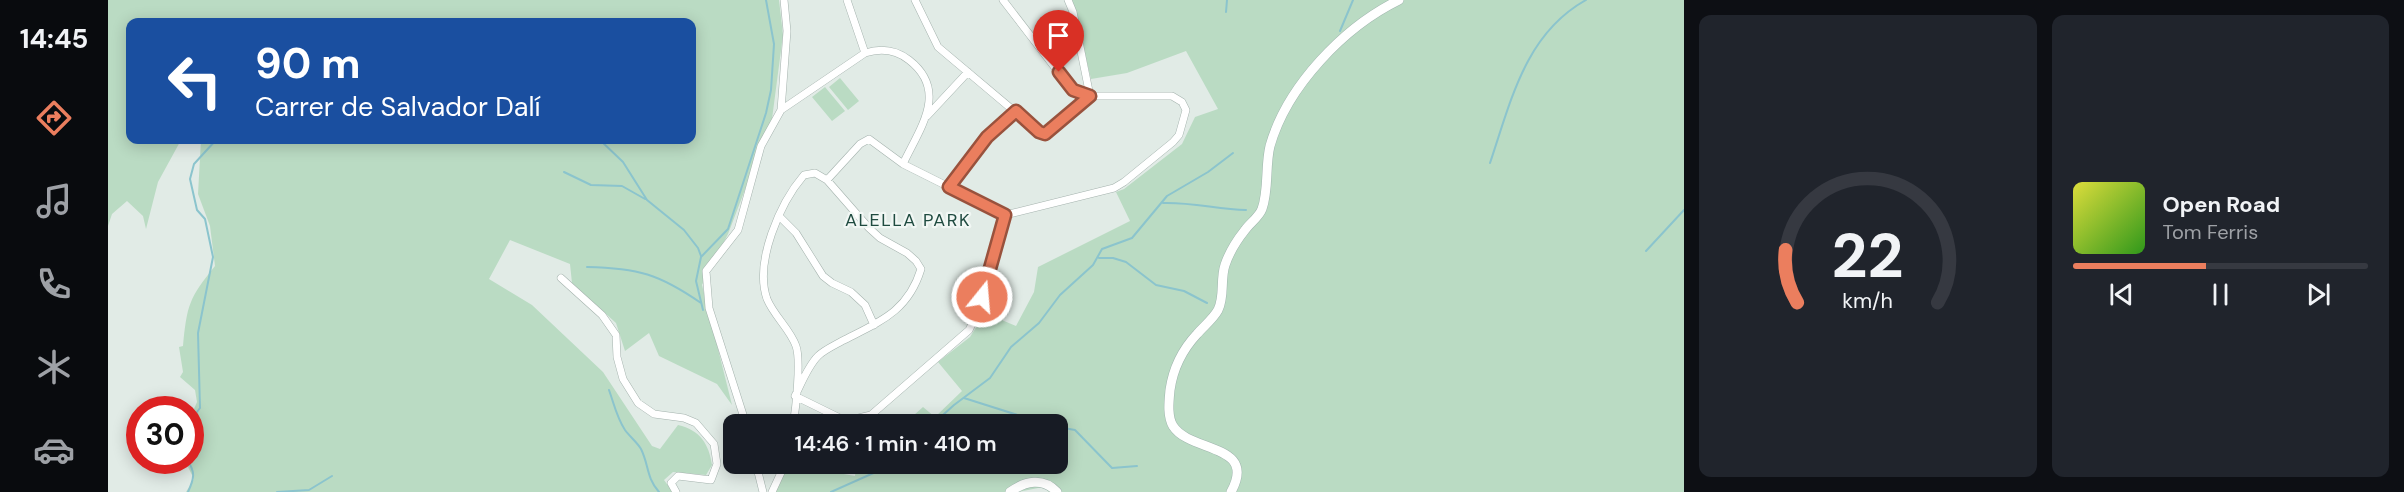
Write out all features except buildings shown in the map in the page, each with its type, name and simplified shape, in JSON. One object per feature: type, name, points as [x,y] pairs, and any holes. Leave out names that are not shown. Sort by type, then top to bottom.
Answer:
[{"type":"main road","points":[[1231,492],[1237,480],[1238,471],[1233,460],[1223,452],[1187,438],[1173,426],[1169,411],[1173,377],[1189,343],[1218,310],[1222,277],[1228,257],[1262,208],[1270,145],[1294,92],[1320,62],[1357,27],[1380,10],[1399,0]]},
{"type":"main road","points":[[1010,492],[1027,483],[1040,482],[1047,484],[1057,492]]},
{"type":"street","points":[[743,414],[709,308],[706,272],[738,230],[761,146],[781,110],[787,31],[784,0]]},
{"type":"street","points":[[847,0],[865,53]]},
{"type":"street","points":[[915,0],[938,47],[1039,132],[1045,134],[1090,96]]},
{"type":"street","points":[[827,180],[860,144],[869,139],[903,164],[1005,215],[1114,188],[1173,142],[1185,119],[1186,110],[1182,102],[1172,96],[1090,96],[1073,90],[1003,0]]},
{"type":"street","points":[[1068,0],[1073,12],[1090,96]]},
{"type":"street","points":[[781,110],[865,53],[880,48],[902,54],[918,67],[930,87],[926,117]]},
{"type":"street","points":[[903,164],[926,117],[968,72]]},
{"type":"street","points":[[949,187],[987,137],[1016,111]]},
{"type":"street","points":[[794,414],[795,396],[798,358],[796,346],[768,300],[763,278],[770,238],[797,182],[804,175],[815,173],[827,180],[851,210],[879,238],[907,253],[921,269],[917,284],[907,301],[891,315],[819,354],[795,396]]},
{"type":"street","points":[[795,396],[846,421],[871,415],[969,330],[976,318],[989,277],[1005,215]]},
{"type":"street","points":[[780,217],[796,232],[823,276],[850,292],[865,305],[874,325]]},
{"type":"street","points":[[561,278],[602,315],[616,335],[617,357],[622,379],[638,403],[654,414],[684,418],[696,423],[714,444],[717,464],[711,480],[678,476],[671,483],[676,492]]},
{"type":"street","points":[[758,474],[763,492]]},
{"type":"street","points":[[772,492],[780,474]]},
{"type":"green space","points":[[108,0],[779,0],[783,35],[772,119],[728,234],[702,285],[732,405],[717,384],[659,356],[649,333],[625,351],[616,323],[572,283],[570,264],[510,240],[489,279],[532,305],[603,372],[652,446],[660,449],[678,425],[698,434],[706,444],[712,465],[706,475],[673,472],[664,480],[673,492],[186,492],[194,479],[192,474],[204,474],[204,396],[196,396],[195,390],[180,377],[183,372],[179,347],[183,346],[191,303],[215,266],[210,226],[198,194],[201,144],[696,144],[696,18],[126,18],[126,144],[179,144],[158,182],[146,229],[143,216],[127,201],[112,214],[108,226]]},
{"type":"green space","points":[[1072,0],[1684,0],[1684,492],[1049,492],[1043,487],[1018,492],[775,492],[783,474],[855,476],[855,474],[1068,474],[1068,414],[938,414],[962,391],[938,362],[970,337],[985,313],[1016,326],[1034,292],[1038,267],[1130,221],[1116,192],[1124,189],[1182,144],[1195,117],[1218,109],[1186,51],[1127,73],[1091,79]]},
{"type":"green space","points":[[840,78],[859,101],[848,110],[829,87]]},
{"type":"green space","points":[[825,87],[845,111],[832,121],[812,97]]},
{"type":"green space","points":[[923,407],[931,414],[915,414]]},
{"type":"waterway","points":[[703,310],[696,281],[701,257],[728,229],[766,113],[771,90],[774,44],[766,0]]},
{"type":"waterway","points":[[1226,12],[1227,0]]},
{"type":"waterway","points":[[1340,31],[1353,0]]},
{"type":"waterway","points":[[1490,163],[1505,116],[1534,50],[1565,14],[1586,0]]},
{"type":"waterway","points":[[200,396],[198,333],[213,257],[205,219],[197,210],[190,179],[194,164],[212,144]]},
{"type":"waterway","points":[[604,144],[623,162],[647,200],[684,230],[698,248],[701,256]]},
{"type":"waterway","points":[[944,414],[990,378],[1011,347],[1039,323],[1060,295],[1093,265],[1102,249],[1132,238],[1167,196],[1208,172],[1233,153]]},
{"type":"waterway","points":[[564,172],[591,185],[622,186],[645,199]]},
{"type":"waterway","points":[[1163,203],[1246,210]]},
{"type":"waterway","points":[[1646,251],[1684,210]]},
{"type":"waterway","points":[[1099,258],[1113,258],[1126,262],[1156,285],[1184,291],[1207,303]]},
{"type":"waterway","points":[[587,267],[620,269],[647,274],[673,285],[701,303]]},
{"type":"waterway","points":[[609,390],[620,421],[641,449],[652,481],[659,492]]},
{"type":"waterway","points":[[964,398],[1014,414]]},
{"type":"waterway","points":[[1068,429],[1075,430],[1112,468],[1137,466]]},
{"type":"waterway","points":[[188,492],[193,474]]},
{"type":"waterway","points":[[831,492],[871,474]]},
{"type":"waterway","points":[[277,492],[309,490],[332,476]]},
{"type":"district","name":"ALELLA PARK","points":[[908,220]]},
{"type":"route","points":[[982,297],[1005,215],[949,187],[987,137],[1016,111],[1039,132],[1045,134],[1090,96],[1073,90],[1059,72]]}]
